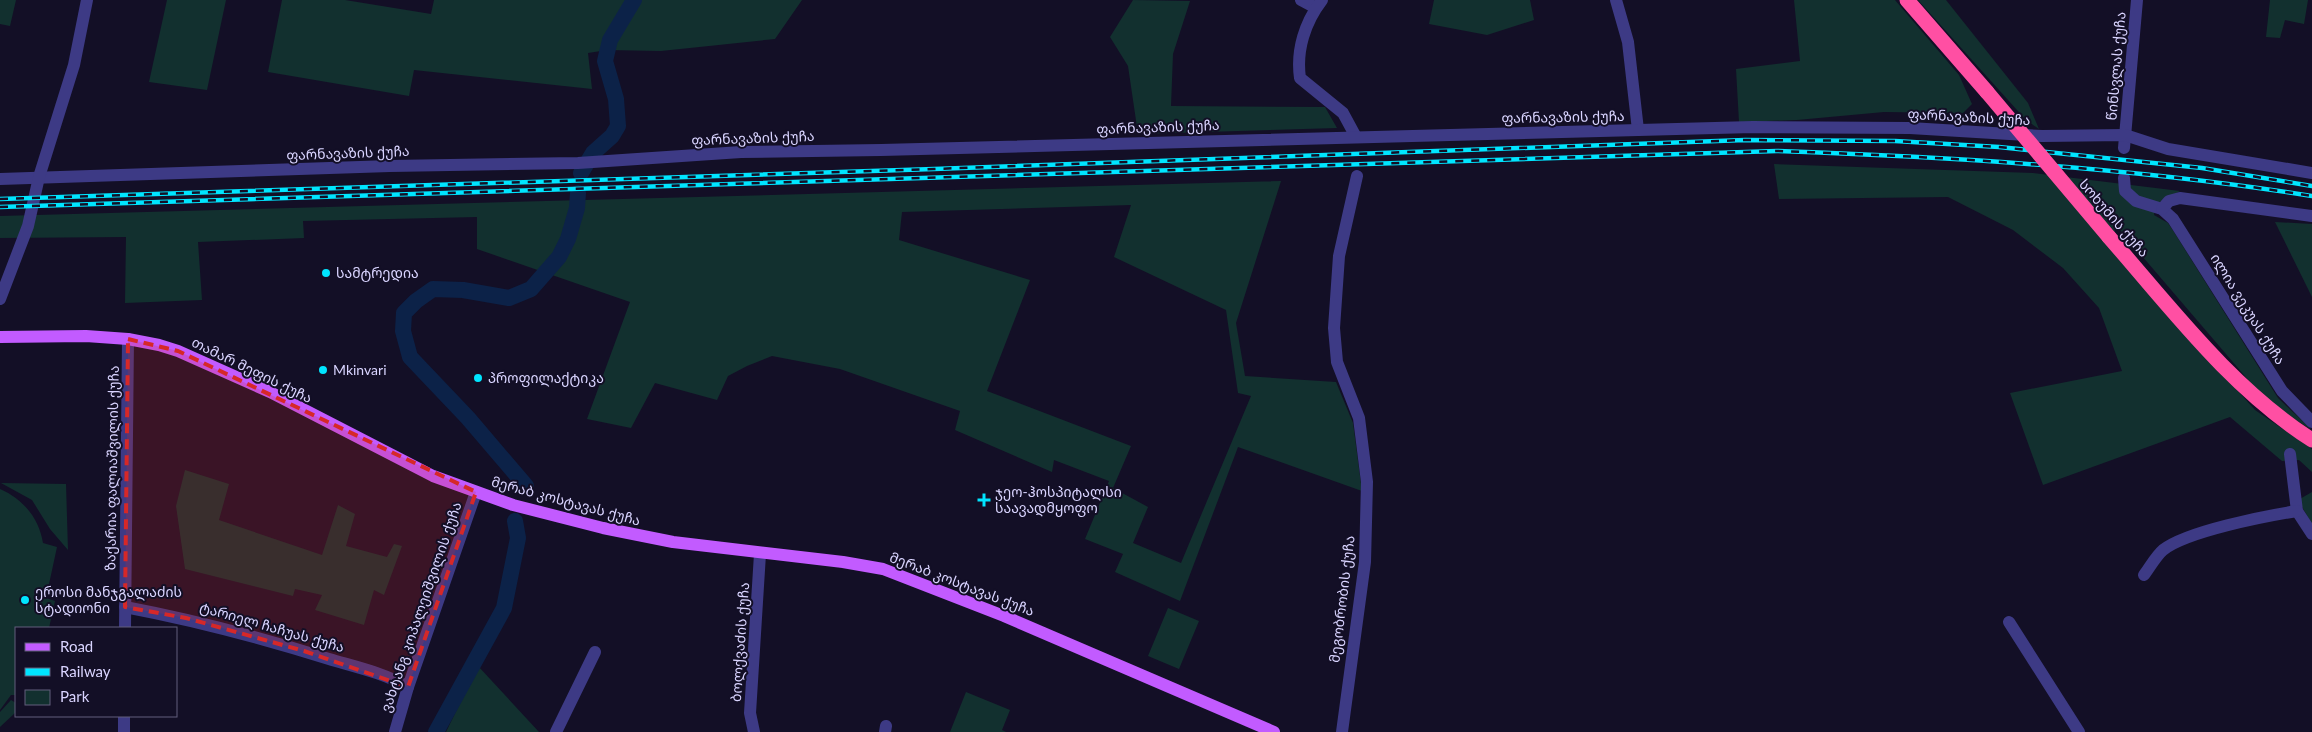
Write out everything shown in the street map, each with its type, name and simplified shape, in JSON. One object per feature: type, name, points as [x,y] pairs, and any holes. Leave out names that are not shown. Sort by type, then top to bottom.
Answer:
[{"type":"highway","name":"სოხუმის ქუჩა","points":[[1907,0],[2109,237],[2232,376],[2273,413],[2312,440]]},
{"type":"main road","name":"თამარ მეფის ქუჩა","points":[[0,337],[128,339],[178,350],[270,392],[417,469],[476,492]]},
{"type":"main road","name":"მერაბ კოსტავას ქუჩა","points":[[476,492],[513,505],[610,529],[673,542],[760,554],[843,562],[884,569],[1004,616],[1270,731]]},
{"type":"street","points":[[0,299],[28,226],[39,177],[74,65],[87,0]]},
{"type":"street","points":[[1301,0],[1319,4],[1311,14],[1300,49],[1298,63],[1300,78],[1342,113],[1356,137]]},
{"type":"street","points":[[1616,0],[1628,42],[1638,130]]},
{"type":"street","name":"წინსვლას ქუჩა","points":[[2125,141],[2137,0]]},
{"type":"street","name":"ფარნავაზის ქუჩა","points":[[0,179],[390,166],[578,163],[742,152],[1753,127],[1910,128],[2125,141],[2312,173]]},
{"type":"street","name":"მეგობრობის ქუჩა","points":[[1342,732],[1364,562],[1367,482],[1359,418],[1337,362],[1334,328],[1339,256],[1357,176]]},
{"type":"street","points":[[2124,178],[2125,191],[2136,201],[2162,209],[2169,201],[2180,198],[2312,216]]},
{"type":"street","name":"ილია ვეკუას ქუჩა","points":[[2162,209],[2173,220],[2282,391],[2312,422]]},
{"type":"street","name":"ზაქარია ფალიაშვილის ქუჩა","points":[[125,627],[128,339]]},
{"type":"street","points":[[2290,454],[2297,511],[2312,534]]},
{"type":"street","name":"ვახტანგ კოპალეიშვილის ქუჩა","points":[[396,732],[408,687],[476,492]]},
{"type":"street","points":[[2144,575],[2162,550],[2184,539],[2265,516],[2297,511]]},
{"type":"street","name":"ბოლქვაძის ქუჩა","points":[[754,732],[750,713],[760,554]]},
{"type":"street","name":"ტარიელ ჩაჩუას ქუჩა","points":[[125,606],[186,618],[304,651],[382,675],[408,687]]},
{"type":"street","points":[[2009,622],[2079,732]]},
{"type":"street","points":[[556,732],[595,652]]},
{"type":"street","points":[[124,717],[124,732]]},
{"type":"highlighted area","points":[[128,339],[178,351],[476,492],[408,687],[304,651],[186,618],[125,607]]},
{"type":"green space","points":[[0,0],[16,0],[10,26],[0,24]]},
{"type":"green space","points":[[167,0],[226,0],[207,90],[149,82]]},
{"type":"green space","points":[[282,0],[345,0],[431,14],[434,0],[802,0],[775,39],[661,51],[607,50],[588,53],[592,89],[414,70],[409,96],[268,72]]},
{"type":"green space","points":[[1133,0],[1190,1],[1173,54],[1171,106],[1325,107],[1337,128],[1138,134],[1128,66],[1110,37]]},
{"type":"green space","points":[[1434,0],[1530,0],[1534,20],[1487,35],[1429,24]]},
{"type":"green space","points":[[1794,0],[1895,0],[1959,75],[1972,104],[1963,113],[1884,112],[1797,120],[1739,122],[1736,69],[1800,61]]},
{"type":"green space","points":[[1918,0],[1946,0],[2028,103],[2039,129],[2026,120]]},
{"type":"green space","points":[[2270,0],[2308,0],[2304,24],[2285,20],[2280,38],[2266,37]]},
{"type":"green space","points":[[1774,164],[2033,173],[2180,191],[2156,204],[2154,215],[2168,223],[2278,398],[2312,430],[2268,403],[2118,228],[2103,240],[2255,410],[2312,449],[2312,472],[2299,460],[2282,461],[2230,417],[2043,485],[2010,393],[2122,371],[2099,308],[2063,268],[2013,230],[1948,197],[1779,199]]},
{"type":"green space","points":[[1281,181],[1236,323],[1245,376],[1336,382],[1353,423],[1362,491],[1238,447],[1180,601],[1115,572],[1123,554],[1085,539],[1109,481],[1054,460],[1052,472],[955,430],[960,411],[840,369],[772,356],[728,376],[717,400],[655,383],[631,428],[587,419],[630,302],[477,249],[477,217],[303,221],[304,238],[198,242],[202,300],[125,303],[126,237],[0,238],[0,216]],"holes":[[[1131,205],[1114,257],[1226,310],[1238,393],[1251,396],[1181,563],[1133,543],[1148,507],[1113,488],[1131,446],[987,391],[1030,280],[899,240],[902,212]]]},
{"type":"green space","points":[[2275,222],[2312,224],[2312,297]]},
{"type":"green space","points":[[185,470],[229,484],[219,520],[322,555],[338,505],[355,514],[346,546],[387,557],[394,544],[402,546],[384,595],[374,590],[364,625],[315,610],[322,595],[295,589],[293,596],[185,569],[176,506]]},
{"type":"green space","points":[[1,483],[66,484],[68,550],[50,529],[32,500]]},
{"type":"green space","name":"ეროსი მანჯგალაძის სტადიონი","points":[[0,489],[16,498],[29,510],[38,525],[43,543],[57,547],[46,598],[55,601],[49,627],[15,627],[15,695],[11,695],[0,710]]},
{"type":"green space","points":[[2312,492],[2312,524],[2298,500]]},
{"type":"green space","points":[[1168,608],[1199,621],[1179,669],[1148,656]]},
{"type":"green space","points":[[478,666],[539,732],[446,732]]},
{"type":"green space","points":[[966,692],[1010,710],[1002,730],[1006,732],[950,732]]},
{"type":"green space","points":[[11,700],[15,702],[15,713],[0,727],[0,712]]},
{"type":"waterway","points":[[581,173],[593,153],[612,136],[618,126],[616,99],[605,61],[610,40],[634,0]]},
{"type":"waterway","points":[[526,486],[468,418],[410,357],[403,331],[404,313],[416,301],[433,289],[463,290],[509,298],[531,289],[559,257],[568,239],[577,208],[578,193]]},
{"type":"waterway","points":[[436,732],[504,608],[518,538],[515,521]]},
{"type":"railway","points":[[0,199],[934,169],[1745,140],[1895,141],[1999,147],[2202,168],[2312,186]]},
{"type":"railway","points":[[0,207],[1777,151],[2045,165],[2179,178],[2312,196]]},
{"type":"place","name":"სამტრედია","points":[[326,273]]},
{"type":"place","name":"Mkinvari","points":[[323,370]]},
{"type":"place","name":"პროფილაქტიკა","points":[[478,378]]},
{"type":"place","name":"ჯეო-ჰოსპიტალსი საავადმყოფო","points":[[984,500]]},
{"type":"place","name":"ეროსი მანჯგალაძის სტადიონი","points":[[25,600]]}]
